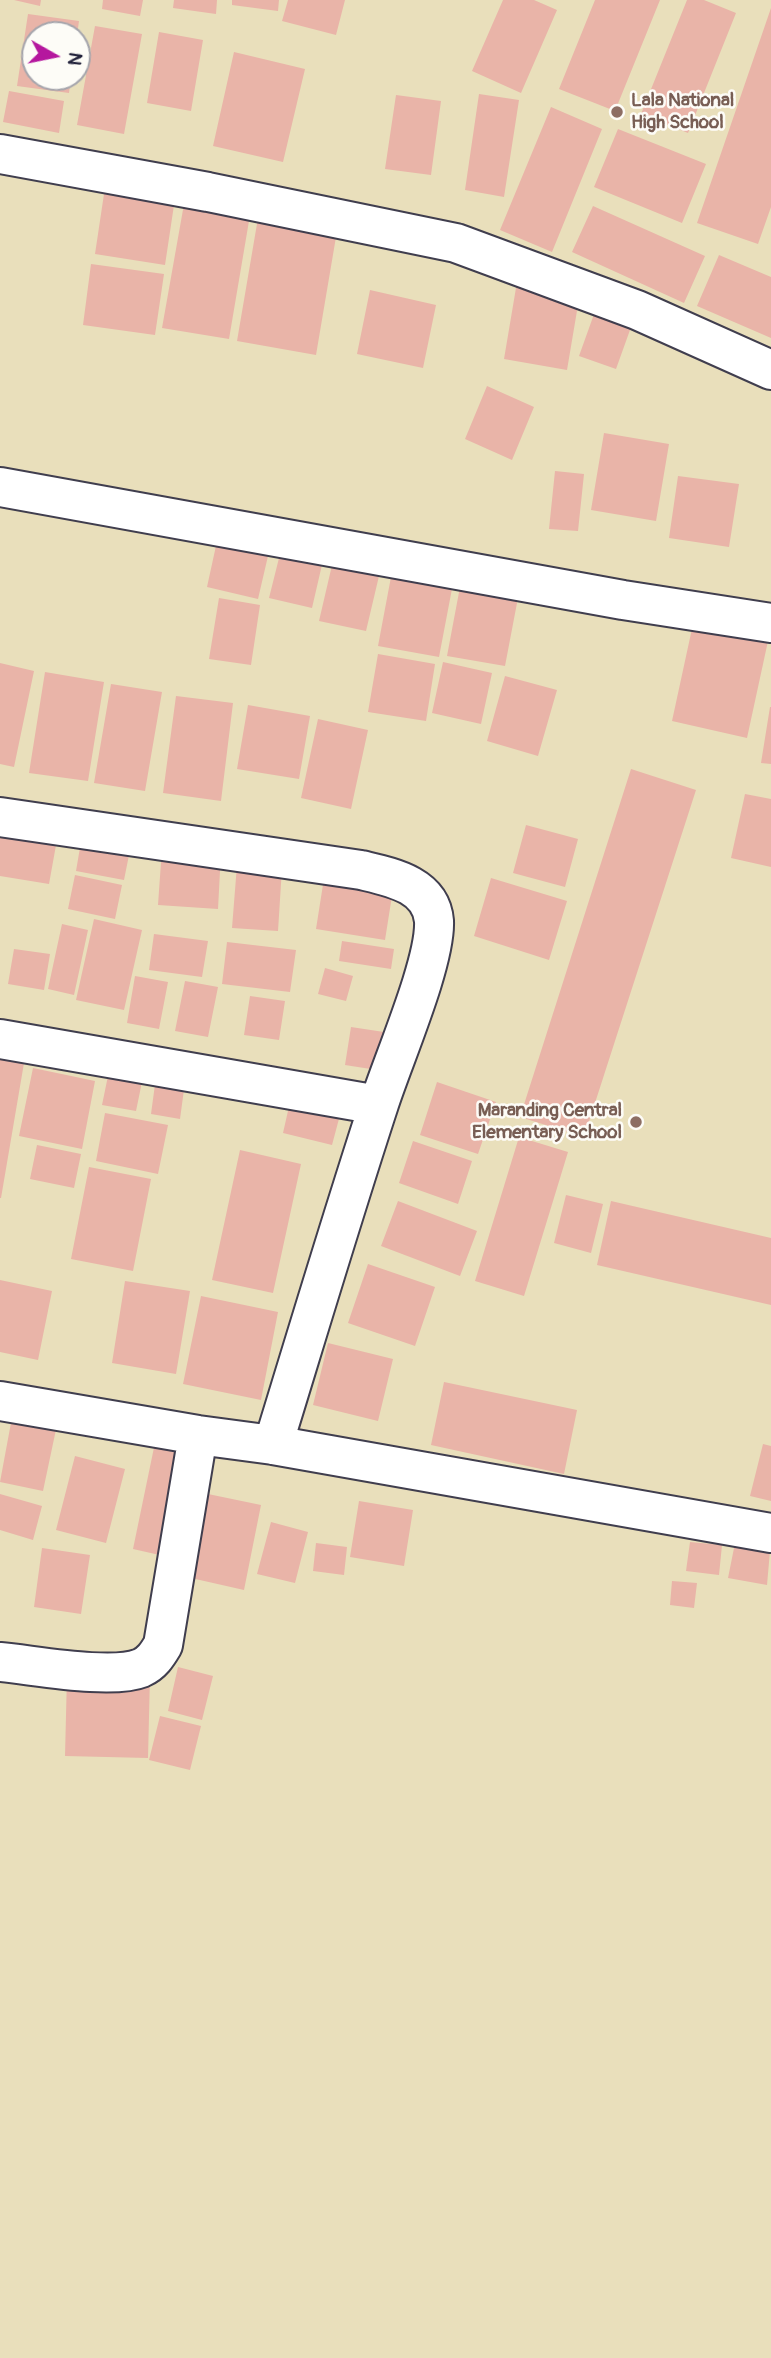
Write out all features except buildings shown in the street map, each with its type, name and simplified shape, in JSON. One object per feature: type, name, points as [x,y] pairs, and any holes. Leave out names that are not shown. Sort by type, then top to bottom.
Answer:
[{"type":"street","points":[[0,154],[456,243],[637,310],[771,370]]},
{"type":"street","points":[[0,487],[623,600],[771,623]]},
{"type":"street","points":[[0,817],[361,870],[397,878],[424,895],[434,919],[429,955],[378,1105],[273,1445]]},
{"type":"street","points":[[0,1039],[378,1105]]},
{"type":"street","points":[[0,1401],[273,1445],[771,1534]]},
{"type":"street","points":[[0,1662],[115,1672],[140,1668],[153,1661],[163,1645],[198,1435]]},
{"type":"place","name":"Lala National High School","points":[[617,112]]},
{"type":"place","name":"Maranding Central Elementary School","points":[[636,1122]]}]
